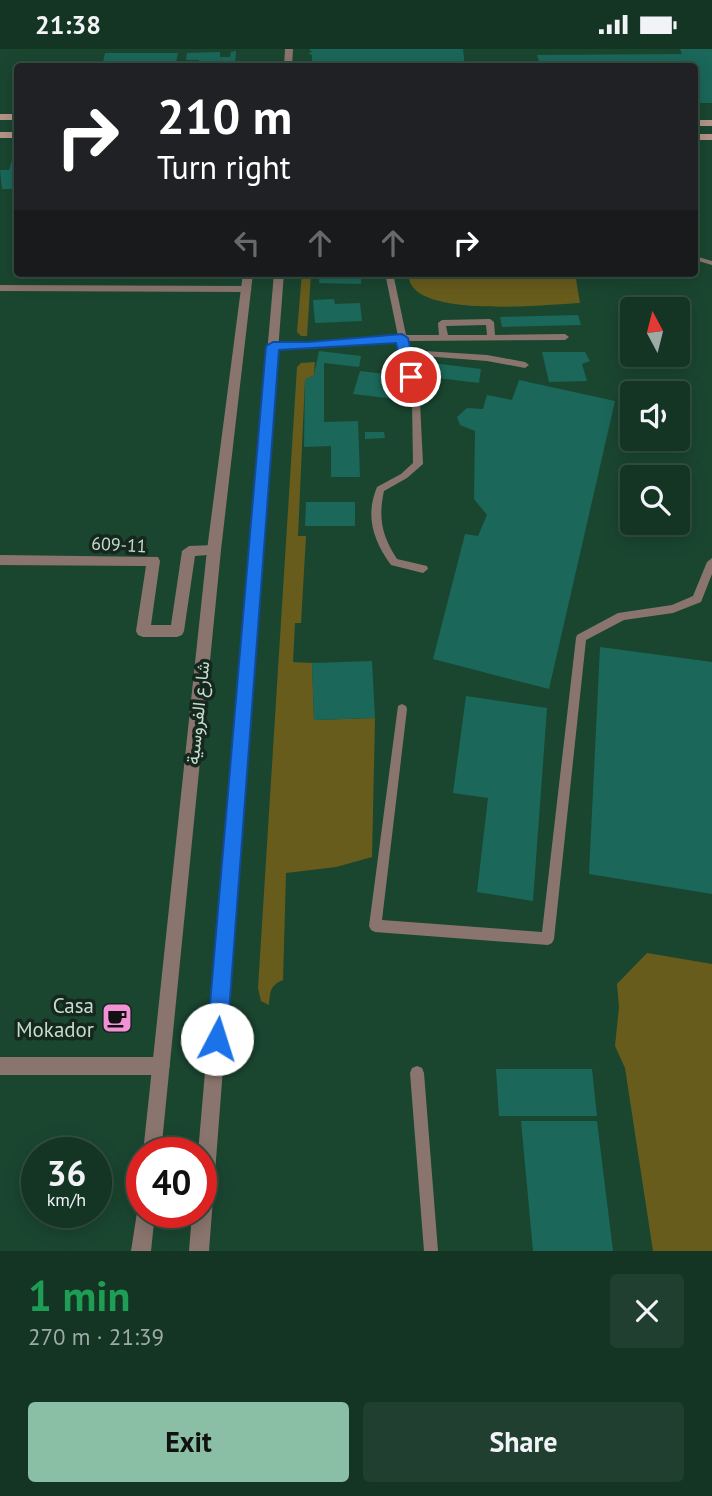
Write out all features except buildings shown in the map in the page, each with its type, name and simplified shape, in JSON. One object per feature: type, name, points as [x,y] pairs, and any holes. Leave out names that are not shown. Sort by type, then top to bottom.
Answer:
[{"type":"street","name":"شارع الفروسية","points":[[154,1137],[215,551],[248,277]]},
{"type":"street","points":[[199,1251],[279,277]]},
{"type":"street","points":[[0,288],[247,289]]},
{"type":"street","name":"609-11","points":[[0,560],[153,561],[143,631],[177,631],[188,551],[215,551]]},
{"type":"street","points":[[0,1066],[161,1066]]},
{"type":"street","points":[[141,1251],[143,1228]]},
{"type":"lane","points":[[390,277],[416,402],[418,464],[404,476],[380,489],[374,509],[378,540],[394,562],[423,569]]},
{"type":"lane","points":[[444,338],[442,323],[489,323],[491,338]]},
{"type":"lane","points":[[273,346],[308,346],[402,338],[565,337]]},
{"type":"lane","points":[[405,352],[487,358],[525,365]]},
{"type":"lane","points":[[402,709],[374,926],[548,939],[581,638],[622,616],[673,609],[697,599],[712,562]]},
{"type":"lane","points":[[417,1073],[431,1251]]},
{"type":"shaded area","points":[[302,277],[311,277],[307,336],[301,336],[297,332]]},
{"type":"shaded area","points":[[410,277],[576,277],[580,303],[511,307],[453,304],[429,298],[414,288]]},
{"type":"shaded area","points":[[315,362],[314,375],[305,380],[298,536],[306,536],[301,623],[295,623],[293,662],[312,663],[314,720],[375,718],[372,857],[336,867],[286,873],[283,980],[272,989],[269,1005],[261,1001],[258,988],[297,367],[301,363]]},
{"type":"shaded area","points":[[647,953],[712,964],[712,1251],[653,1251],[625,1068],[615,1046],[619,1007],[617,984]]},
{"type":"place","name":"Casa Mokador","points":[[117,1018]]},
{"type":"route","points":[[217,1039],[273,346],[308,346],[402,338],[411,377]]}]
